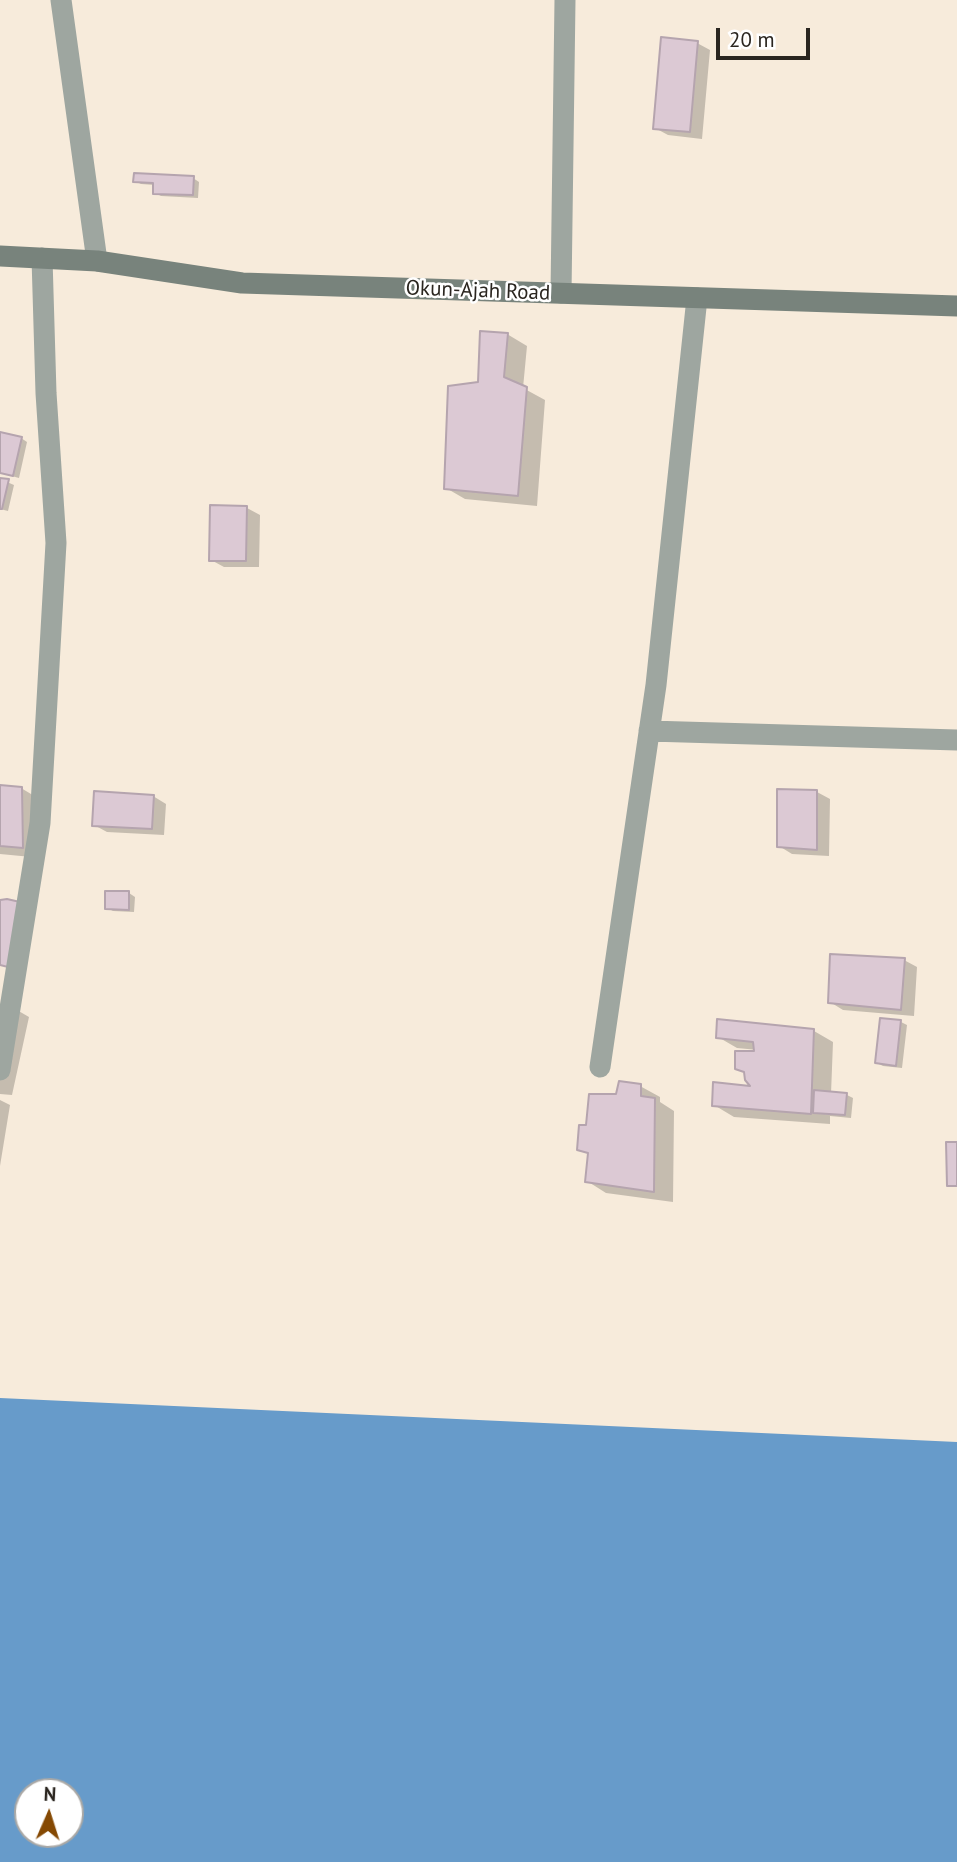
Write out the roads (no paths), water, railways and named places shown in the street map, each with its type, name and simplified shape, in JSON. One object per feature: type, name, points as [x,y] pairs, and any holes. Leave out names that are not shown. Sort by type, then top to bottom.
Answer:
[{"type":"main road","name":"Okun-Ajah Road","points":[[0,256],[97,261],[242,283],[957,306]]},
{"type":"street","points":[[61,0],[97,261]]},
{"type":"street","points":[[561,293],[565,0]]},
{"type":"street","points":[[0,1070],[40,823],[55,555],[42,258]]},
{"type":"street","points":[[600,1067],[658,671],[696,298]]},
{"type":"street","points":[[649,731],[957,740]]},
{"type":"water","points":[[0,1398],[957,1442],[957,1862],[0,1862]]}]
